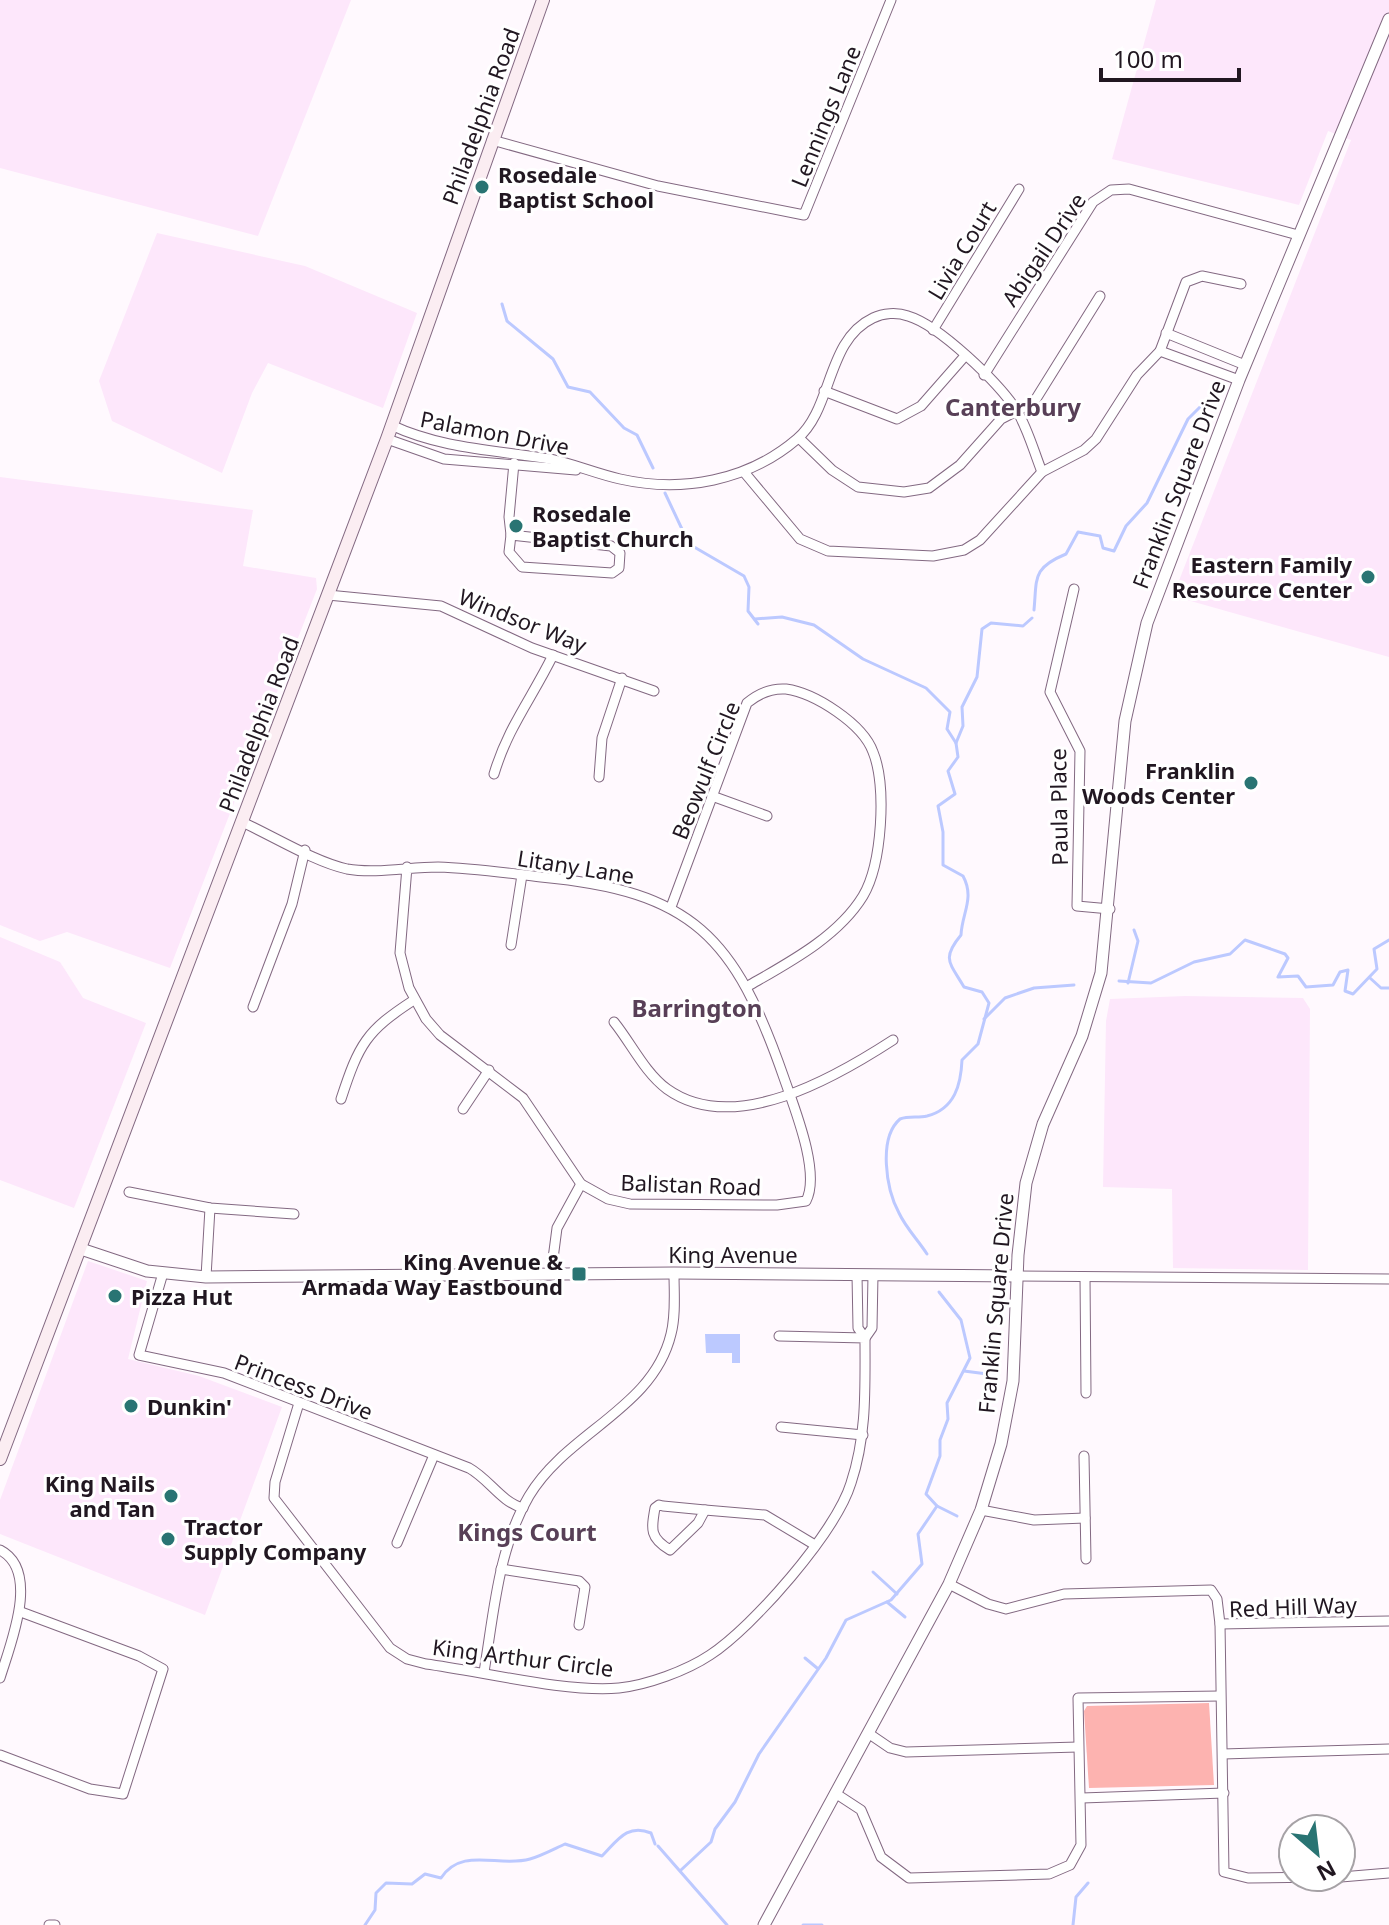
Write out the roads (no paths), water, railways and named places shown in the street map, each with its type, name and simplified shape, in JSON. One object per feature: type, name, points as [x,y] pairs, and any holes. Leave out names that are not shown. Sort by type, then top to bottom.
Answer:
[{"type":"main road","name":"Philadelphia Road","points":[[0,1459],[387,439],[543,0]]},
{"type":"street","name":"Lennings Lane","points":[[492,140],[658,186],[804,215],[891,0]]},
{"type":"street","name":"Franklin Square Drive","points":[[764,1925],[949,1584],[981,1510],[1009,1409],[1016,1354],[1020,1221],[1032,1154],[1088,1018],[1101,973],[1110,909],[1124,735],[1145,633],[1239,380],[1389,19]]},
{"type":"street","name":"Livia Court","points":[[933,330],[1019,189]]},
{"type":"street","name":"Abigail Drive","points":[[984,375],[1075,227],[1093,202],[1111,190],[1129,189],[1298,235]]},
{"type":"street","points":[[744,472],[800,539],[828,551],[873,556],[933,556],[964,550],[980,540],[1042,472],[1084,450],[1096,439],[1137,375],[1160,351],[1186,282],[1202,276],[1241,284]]},
{"type":"street","points":[[1042,472],[1018,413],[964,357],[933,330],[910,316],[893,314],[861,325],[842,352],[799,438],[848,482],[869,490],[918,491],[943,480],[996,423],[1018,413],[1040,396],[1100,296]]},
{"type":"street","points":[[1166,333],[1245,365]]},
{"type":"street","points":[[1160,351],[1239,380]]},
{"type":"street","points":[[824,391],[897,419],[921,406],[964,357]]},
{"type":"street","name":"Palamon Drive","points":[[391,425],[437,443],[553,460],[622,480],[687,484],[717,481],[744,472],[799,438]]},
{"type":"street","name":"Palamon Drive","points":[[387,439],[444,459],[514,468],[591,471]]},
{"type":"street","points":[[511,535],[611,546],[620,553],[619,568],[612,573],[522,567],[509,552],[515,455]]},
{"type":"street","name":"Paula Place","points":[[1074,589],[1050,692],[1080,751],[1077,906],[1110,909]]},
{"type":"street","name":"Windsor Way","points":[[328,595],[441,606],[553,655],[654,691]]},
{"type":"street","points":[[494,774],[509,729],[535,694],[553,655]]},
{"type":"street","points":[[599,777],[602,738],[622,678]]},
{"type":"street","name":"Beowulf Circle","points":[[671,907],[747,703],[770,691],[797,692],[842,715],[861,731],[876,764],[879,842],[871,880],[861,898],[820,940],[748,986]]},
{"type":"street","points":[[712,796],[767,816]]},
{"type":"street","name":"Litany Lane","points":[[242,822],[351,869],[407,867],[617,886],[671,907],[718,947],[748,986],[790,1095],[809,1164],[811,1183],[806,1201]]},
{"type":"street","points":[[253,1007],[292,904],[305,850]]},
{"type":"street","points":[[407,867],[400,953],[414,1000],[440,1035],[489,1070],[531,1108],[581,1184],[557,1228],[551,1274]]},
{"type":"street","points":[[511,945],[522,875]]},
{"type":"street","points":[[341,1099],[355,1060],[370,1032],[414,1000]]},
{"type":"street","points":[[614,1022],[651,1073],[678,1096],[705,1104],[732,1105],[790,1095],[848,1069],[893,1040]]},
{"type":"street","points":[[463,1109],[489,1070]]},
{"type":"street","name":"Balistan Road","points":[[581,1184],[608,1199],[643,1205],[777,1205],[806,1201]]},
{"type":"street","points":[[129,1192],[210,1208],[294,1214]]},
{"type":"street","points":[[206,1277],[210,1208]]},
{"type":"street","name":"King Avenue","points":[[81,1249],[163,1273],[206,1277],[674,1273],[1389,1279]]},
{"type":"street","name":"Princess Drive","points":[[163,1273],[139,1355],[224,1373],[434,1455],[480,1474],[508,1503],[523,1508]]},
{"type":"street","points":[[484,1672],[501,1569],[523,1508],[556,1460],[640,1391],[657,1370],[672,1332],[674,1273]]},
{"type":"street","name":"King Arthur Circle","points":[[857,1275],[858,1328],[865,1338]]},
{"type":"street","name":"King Arthur Circle","points":[[299,1403],[275,1482],[278,1505],[390,1648],[414,1661],[602,1689],[640,1683],[694,1663],[733,1639],[815,1545],[850,1486],[863,1435],[865,1338],[872,1328],[873,1275]]},
{"type":"street","points":[[1085,1277],[1086,1393]]},
{"type":"street","points":[[779,1336],[865,1338]]},
{"type":"street","points":[[781,1427],[863,1435]]},
{"type":"street","points":[[397,1543],[434,1455]]},
{"type":"street","points":[[1084,1456],[1086,1559]]},
{"type":"street","points":[[705,1510],[698,1523],[670,1550],[653,1538],[655,1508],[659,1505],[765,1515],[815,1545]]},
{"type":"street","points":[[981,1510],[1034,1520],[1085,1518]]},
{"type":"street","points":[[0,1550],[13,1560],[16,1568],[21,1612],[0,1678]]},
{"type":"street","points":[[501,1569],[579,1581],[585,1587],[579,1625]]},
{"type":"street","points":[[949,1584],[988,1604],[1006,1609],[1064,1594],[1207,1589],[1217,1599],[1220,1624]]},
{"type":"street","points":[[0,1755],[90,1789],[123,1794],[163,1669],[139,1656],[21,1612]]},
{"type":"street","name":"Red Hill Way","points":[[1277,1878],[1248,1878],[1224,1872],[1220,1624],[1389,1621]]},
{"type":"street","points":[[835,1793],[861,1810],[881,1857],[904,1876],[917,1880],[1026,1877],[1065,1868],[1081,1845],[1078,1698],[1220,1696]]},
{"type":"street","points":[[868,1733],[890,1748],[906,1752],[1078,1747]]},
{"type":"street","points":[[1223,1754],[1389,1749]]},
{"type":"street","points":[[1082,1798],[1224,1793]]},
{"type":"street","points":[[1357,1876],[1389,1873]]},
{"type":"water","points":[[705,1334],[740,1334],[740,1363],[732,1363],[732,1353],[706,1353]]},
{"type":"waterway","points":[[502,304],[507,321],[553,359],[568,387],[590,392],[624,428],[637,435],[653,468]]},
{"type":"waterway","points":[[1034,610],[1038,575],[1047,564],[1066,554],[1078,532],[1100,536],[1103,548],[1114,551],[1126,526],[1147,503],[1188,419],[1201,406]]},
{"type":"waterway","points":[[665,493],[689,544],[744,576],[749,587],[748,611],[758,624]]},
{"type":"waterway","points":[[755,619],[782,617],[814,625],[863,659],[926,688],[950,712],[947,729],[956,743],[958,757],[948,771],[955,794],[938,806],[943,832],[943,865],[963,876],[968,899],[961,935],[949,956],[964,987],[982,992],[989,1003],[978,1044],[962,1060],[958,1086],[950,1102],[937,1113],[900,1119],[889,1138],[886,1164],[894,1203],[927,1254]]},
{"type":"waterway","points":[[956,743],[963,726],[962,707],[977,677],[982,629],[991,623],[1023,626],[1032,618]]},
{"type":"waterway","points":[[1128,983],[1138,941],[1134,930]]},
{"type":"waterway","points":[[1119,981],[1151,983],[1194,962],[1230,954],[1245,940],[1285,954],[1288,958],[1278,977],[1298,976],[1306,987],[1333,985],[1340,972],[1348,970],[1345,991],[1353,994],[1377,969],[1374,949],[1389,940]]},
{"type":"waterway","points":[[1370,978],[1381,988],[1389,988]]},
{"type":"waterway","points":[[984,1019],[1005,998],[1034,988],[1074,985]]},
{"type":"waterway","points":[[939,1292],[961,1320],[970,1358],[947,1403],[948,1419],[940,1440],[940,1456],[926,1494],[937,1506],[957,1516]]},
{"type":"waterway","points":[[964,1371],[995,1375]]},
{"type":"waterway","points":[[681,1870],[711,1842],[715,1829],[735,1802],[759,1754],[826,1658],[846,1620],[891,1600],[922,1564],[918,1534],[937,1506]]},
{"type":"waterway","points":[[873,1572],[897,1594]]},
{"type":"waterway","points":[[887,1602],[905,1617]]},
{"type":"waterway","points":[[805,1658],[817,1668]]},
{"type":"waterway","points":[[365,1925],[375,1910],[376,1893],[386,1883],[412,1884],[425,1874],[441,1878],[450,1868],[470,1860],[530,1859],[565,1844],[602,1856],[623,1835],[635,1830],[651,1833],[655,1844]]},
{"type":"waterway","points":[[658,1846],[727,1925]]},
{"type":"waterway","points":[[1073,1925],[1076,1897],[1088,1883]]},
{"type":"waterway","points":[[803,1925],[822,1925]]},
{"type":"place","name":"Rosedale Baptist School","points":[[482,187]]},
{"type":"place","name":"Rosedale Baptist Church","points":[[516,526]]},
{"type":"place","name":"Eastern Family Resource Center","points":[[1368,577]]},
{"type":"place","name":"Franklin Woods Center","points":[[1251,783]]},
{"type":"place","name":"King Avenue & Armada Way Eastbound","points":[[579,1274]]},
{"type":"place","name":"Pizza Hut","points":[[115,1296]]},
{"type":"place","name":"Dunkin'","points":[[131,1406]]},
{"type":"place","name":"King Nails and Tan","points":[[171,1496]]},
{"type":"place","name":"Tractor Supply Company","points":[[168,1539]]},
{"type":"district","name":"Canterbury","points":[[1013,406]]},
{"type":"district","name":"Barrington","points":[[697,1007]]},
{"type":"district","name":"Kings Court","points":[[527,1531]]}]
